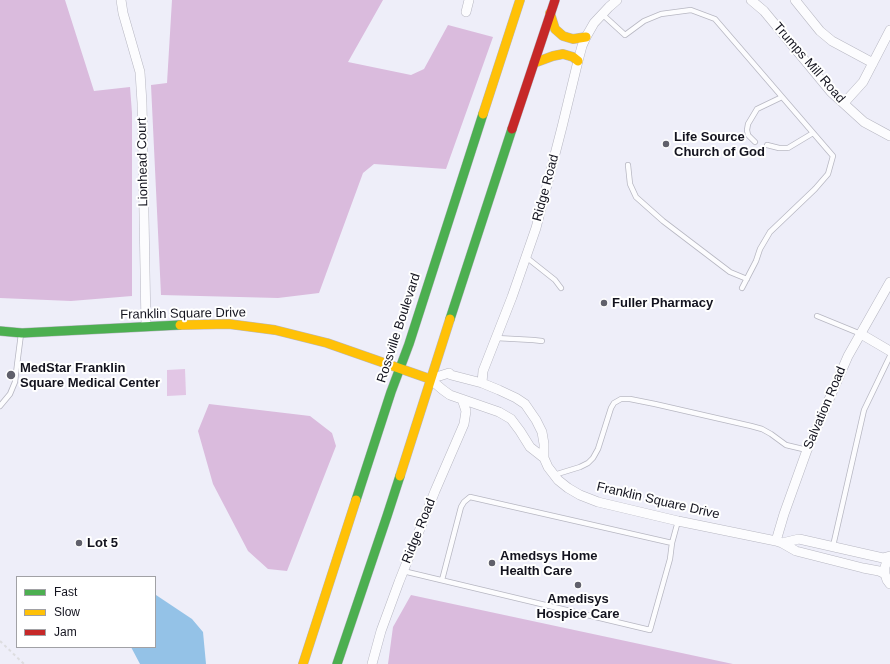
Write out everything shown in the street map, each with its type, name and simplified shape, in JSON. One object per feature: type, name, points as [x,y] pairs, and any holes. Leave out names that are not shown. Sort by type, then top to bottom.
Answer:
[{"type":"main road","name":"Rossville Boulevard","points":[[303,664],[357,495],[409,344],[520,0]]},
{"type":"main road","points":[[337,664],[555,0]]},
{"type":"main road","points":[[550,13],[556,29],[563,36],[573,39],[586,37]]},
{"type":"main road","points":[[534,63],[563,54],[573,57],[578,61]]},
{"type":"main road","name":"Franklin Square Drive","points":[[0,331],[21,333],[81,331],[146,326],[229,324],[275,330],[327,343],[430,379]]},
{"type":"street","name":"Lionhead Court","points":[[121,0],[123,13],[140,72],[142,103],[146,326]]},
{"type":"street","points":[[466,12],[469,0]]},
{"type":"street","name":"Ridge Road","points":[[482,383],[483,371],[512,297],[536,228],[578,61],[586,37],[594,23],[609,6],[617,0]]},
{"type":"street","name":"Trumps Mill Road","points":[[751,0],[764,11],[831,92],[864,122],[890,136]]},
{"type":"street","points":[[795,0],[820,31],[832,41],[873,63]]},
{"type":"street","points":[[844,103],[863,82],[890,30]]},
{"type":"street","name":"Salvation Road","points":[[779,542],[784,514],[807,450],[848,356],[890,282]]},
{"type":"street","points":[[861,334],[890,351]]},
{"type":"street","name":"Franklin Square Drive","points":[[430,379],[449,373],[451,375],[482,383],[516,398],[525,404],[542,432],[544,458],[548,467],[558,480],[580,495],[598,502],[678,521],[779,542],[796,551],[885,574]]},
{"type":"street","name":"Franklin Square Drive","points":[[430,379],[450,395],[499,412],[511,419],[530,447],[544,458]]},
{"type":"street","name":"Ridge Road","points":[[372,664],[381,632],[403,571],[464,424],[466,410],[462,399]]},
{"type":"street","name":"Franklin Square Drive","points":[[779,542],[799,538],[883,558],[890,557]]},
{"type":"street","points":[[890,557],[885,567],[885,574],[890,584]]},
{"type":"lane","points":[[602,14],[625,35],[644,21],[661,14],[691,10],[715,19],[833,156],[828,174],[815,189],[770,232],[760,249],[756,261],[742,288]]},
{"type":"lane","points":[[755,142],[748,135],[747,130],[748,124],[757,109],[782,97]]},
{"type":"lane","points":[[767,146],[788,148],[813,133]]},
{"type":"lane","points":[[628,165],[630,184],[636,198],[730,272],[747,278]]},
{"type":"lane","points":[[526,257],[555,280],[561,288]]},
{"type":"lane","points":[[817,316],[861,334]]},
{"type":"lane","points":[[0,406],[10,394],[14,382],[18,365],[21,333]]},
{"type":"lane","points":[[496,338],[542,341]]},
{"type":"lane","points":[[833,546],[864,410],[890,356]]},
{"type":"lane","points":[[554,475],[580,467],[594,458],[611,408],[614,403],[620,399],[655,404],[762,429],[772,434],[786,445],[807,450]]},
{"type":"lane","points":[[442,580],[461,507],[464,502],[470,498],[672,543]]},
{"type":"lane","points":[[403,571],[650,630],[670,559],[672,543],[678,521]]},
{"type":"path","points":[[0,641],[24,664]]},
{"type":"shaded area","points":[[0,0],[65,0],[94,91],[130,87],[132,113],[132,296],[71,301],[0,298]]},
{"type":"shaded area","points":[[172,0],[383,0],[348,62],[411,75],[424,69],[448,25],[493,37],[446,169],[374,164],[363,173],[319,293],[278,298],[161,295],[151,85],[167,83]]},
{"type":"shaded area","points":[[185,369],[186,395],[167,396],[167,370]]},
{"type":"shaded area","points":[[209,404],[310,416],[332,433],[336,446],[287,571],[268,569],[248,551],[213,484],[198,431]]},
{"type":"shaded area","points":[[411,595],[733,664],[388,664],[393,627]]},
{"type":"water","points":[[156,595],[192,619],[203,632],[206,664],[140,664],[132,648],[156,648]]},
{"type":"traffic: fast","points":[[356,500],[391,392],[409,344],[483,114]]},
{"type":"traffic: fast","points":[[450,319],[512,129]]},
{"type":"traffic: fast","points":[[0,331],[22,333],[180,325]]},
{"type":"traffic: fast","points":[[337,664],[400,476]]},
{"type":"traffic: slow","points":[[483,114],[520,0]]},
{"type":"traffic: slow","points":[[550,13],[555,29],[563,36],[573,39],[586,37]]},
{"type":"traffic: slow","points":[[534,63],[563,54],[573,57],[578,61]]},
{"type":"traffic: slow","points":[[400,476],[450,319]]},
{"type":"traffic: slow","points":[[180,325],[229,324],[275,330],[327,343],[430,379]]},
{"type":"traffic: slow","points":[[303,664],[356,500]]},
{"type":"traffic: jam","points":[[512,129],[555,0]]},
{"type":"place","name":"Life Source Church of God","points":[[666,144]]},
{"type":"place","name":"Fuller Pharmacy","points":[[604,303]]},
{"type":"place","name":"MedStar Franklin Square Medical Center","points":[[11,375]]},
{"type":"place","name":"Lot 5","points":[[79,543]]},
{"type":"place","name":"Amedsys Home Health Care","points":[[492,563]]},
{"type":"place","name":"Amedisys Hospice Care","points":[[578,585]]}]
